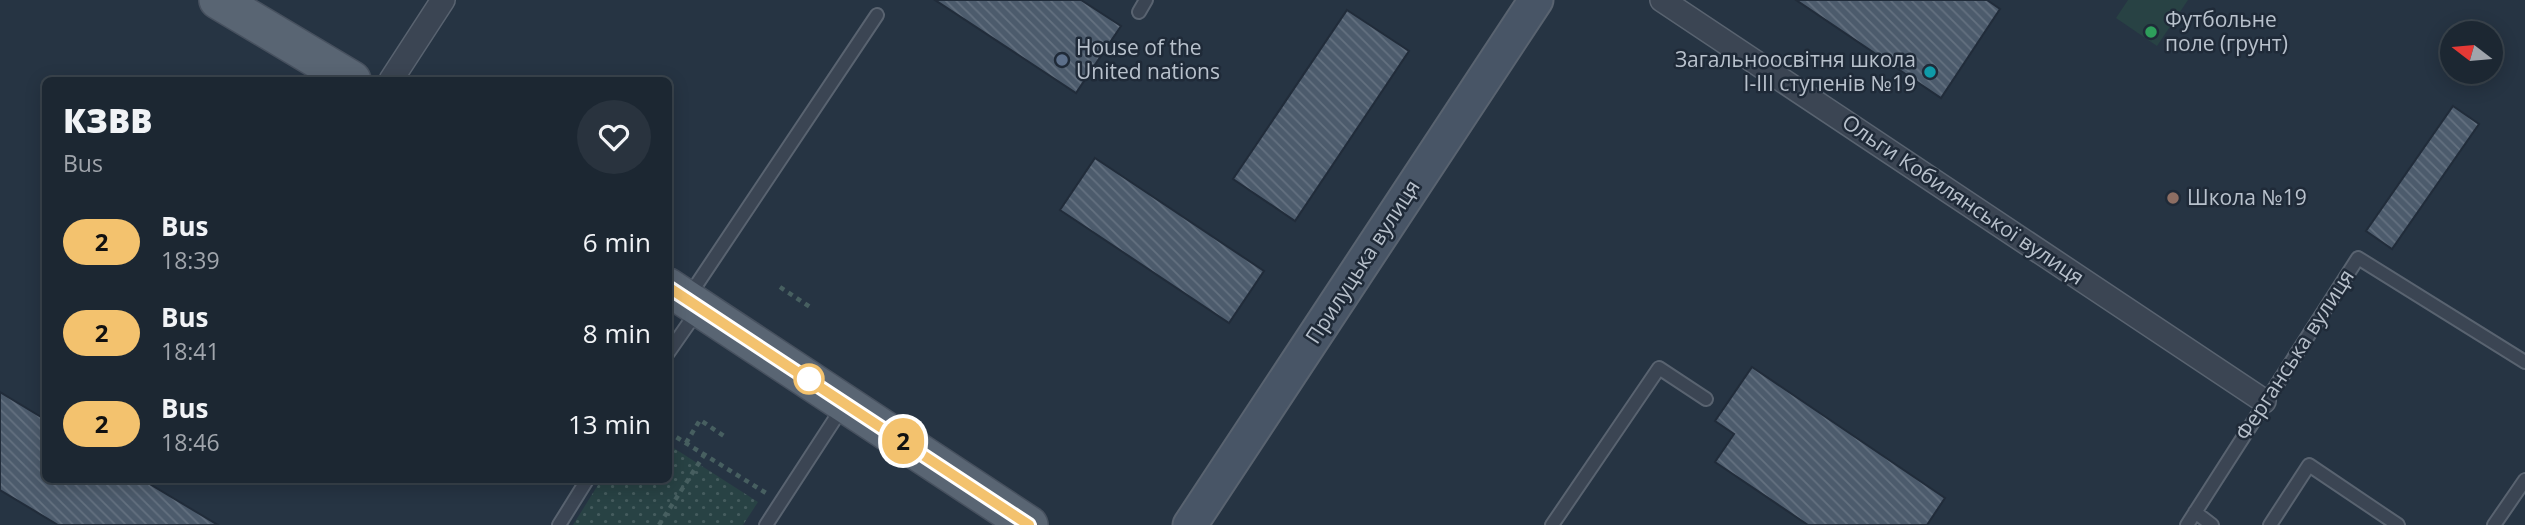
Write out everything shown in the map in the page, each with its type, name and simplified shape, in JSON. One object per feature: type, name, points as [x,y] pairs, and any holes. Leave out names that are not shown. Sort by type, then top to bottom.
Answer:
[{"type":"main road","points":[[218,0],[347,77]]},
{"type":"main road","points":[[685,298],[1029,525]]},
{"type":"street","points":[[393,77],[443,0]]},
{"type":"street","name":"Прилуцька вулиця","points":[[1190,525],[1536,0]]},
{"type":"street","name":"Ольги Кобилянської вулиця","points":[[1662,0],[2264,401]]},
{"type":"lane","points":[[1139,12],[1146,0]]},
{"type":"lane","points":[[672,340],[685,298],[877,15]]},
{"type":"lane","name":"Ферганська вулиця","points":[[2187,525],[2358,258],[2525,362]]},
{"type":"lane","points":[[1552,525],[1659,368],[1706,398]]},
{"type":"lane","points":[[766,525],[846,403]]},
{"type":"lane","points":[[2270,525],[2309,465],[2398,525]]},
{"type":"lane","points":[[2494,525],[2525,480]]},
{"type":"lane","points":[[559,525],[585,483]]},
{"type":"lane","points":[[2195,512],[2212,525]]},
{"type":"path","points":[[780,287],[813,309]]},
{"type":"path","points":[[686,443],[700,420],[727,439]]},
{"type":"path","points":[[672,434],[780,502]]},
{"type":"path","points":[[659,525],[704,455]]},
{"type":"green space","name":"Футбольне поле (грунт)","points":[[2128,0],[2188,0],[2157,46],[2116,18]]},
{"type":"green space","points":[[672,447],[758,502],[743,525],[573,525],[599,483],[672,483]]},
{"type":"building","name":"House of the United nations","points":[[935,0],[1081,0],[1121,26],[1076,93]]},
{"type":"building","name":"Загальноосвітня школа І-ІІІ ступенів №19","points":[[1796,0],[1987,0],[2000,9],[1941,98]]},
{"type":"building","points":[[1347,10],[1409,51],[1295,221],[1233,179]]},
{"type":"building","points":[[2453,106],[2479,124],[2392,249],[2366,231]]},
{"type":"building","points":[[1095,158],[1264,271],[1229,323],[1060,210]]},
{"type":"building","points":[[1752,367],[1945,498],[1927,525],[1808,525],[1715,462],[1734,434],[1715,421]]},
{"type":"building","points":[[0,392],[42,418],[42,483],[148,483],[218,525],[58,525],[0,490]]},
{"type":"bus line","name":"2","points":[[672,290],[1029,525]]},
{"type":"place","name":"Футбольне поле (грунт)","points":[[2151,32]]},
{"type":"place","name":"House of the United nations","points":[[1062,60]]},
{"type":"place","name":"Загальноосвітня школа І-ІІІ ступенів №19","points":[[1930,72]]},
{"type":"place","name":"Школа №19","points":[[2173,198]]}]
